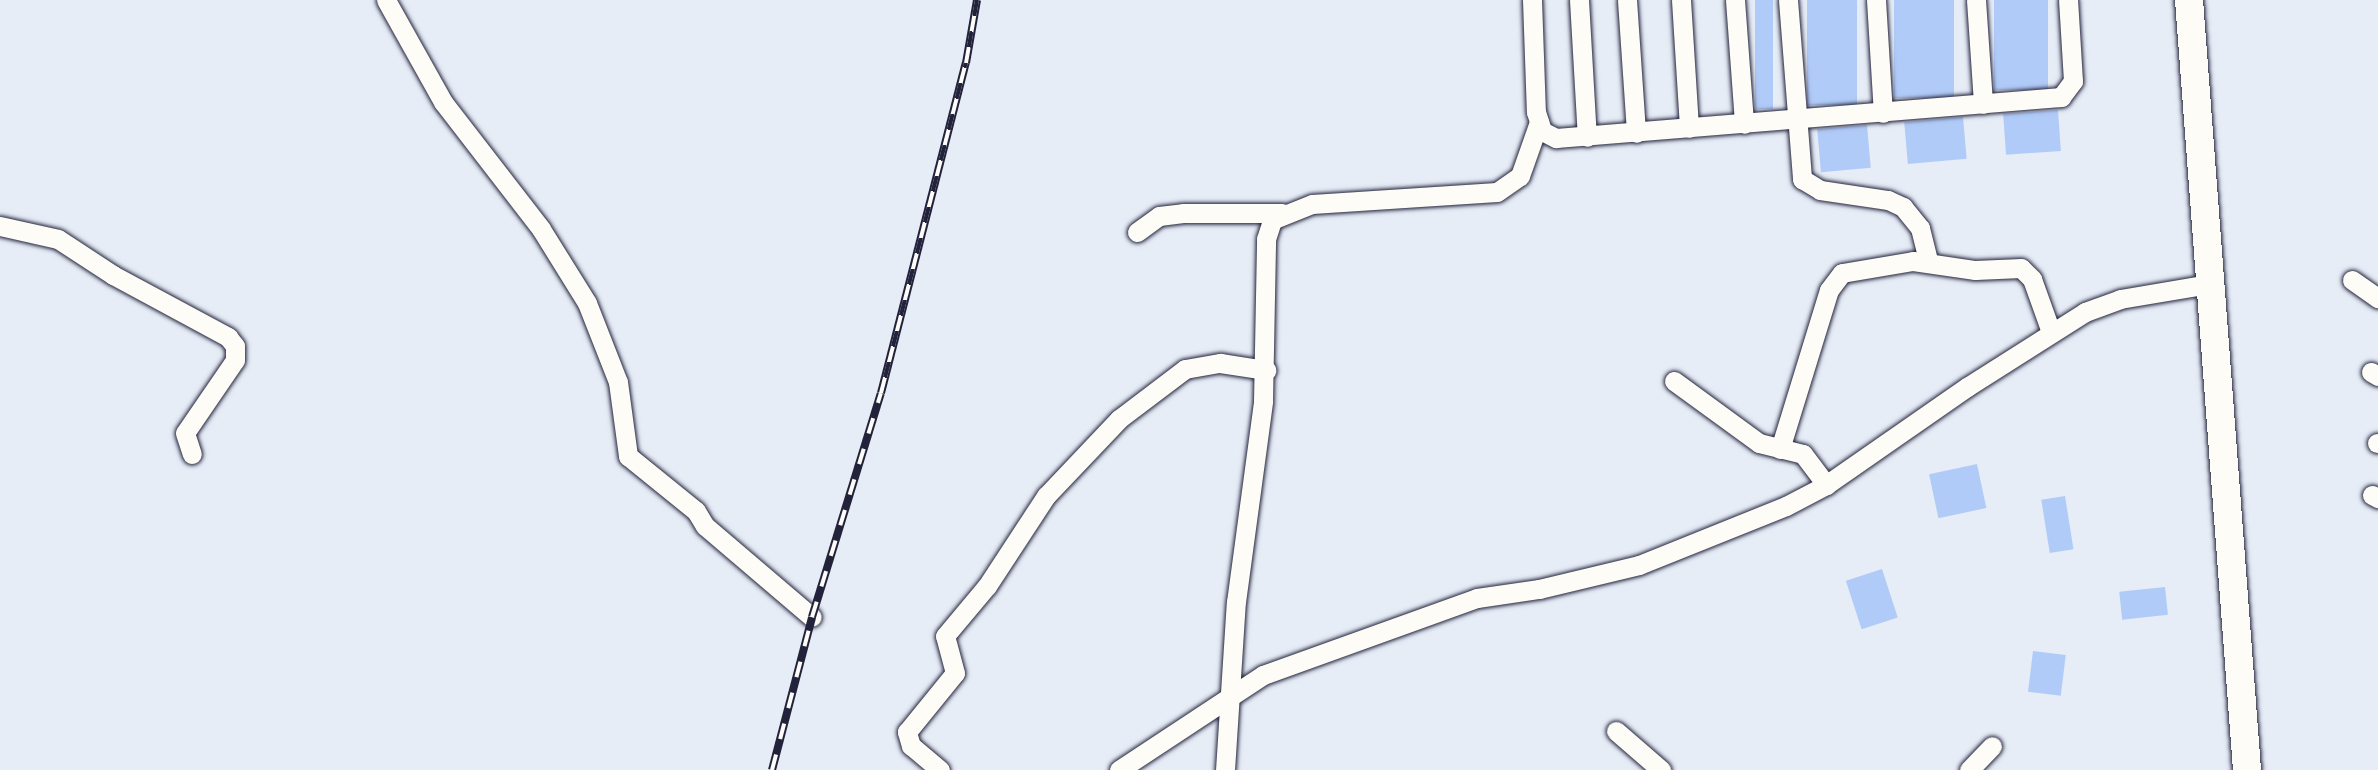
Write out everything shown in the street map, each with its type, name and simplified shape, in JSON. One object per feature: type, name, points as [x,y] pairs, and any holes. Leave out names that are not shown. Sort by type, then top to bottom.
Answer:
[{"type":"highway","points":[[2189,0],[2247,770]]},
{"type":"street","points":[[386,0],[443,102],[541,229],[587,303],[618,382],[628,456],[696,511],[705,526],[812,617]]},
{"type":"street","points":[[1137,232],[1159,216],[1184,212],[1282,213],[1326,203],[1497,192],[1520,176],[1539,122],[1532,0]]},
{"type":"street","points":[[1579,0],[1587,137]]},
{"type":"street","points":[[1627,0],[1636,133]]},
{"type":"street","points":[[1681,0],[1689,128]]},
{"type":"street","points":[[1735,0],[1744,124]]},
{"type":"street","points":[[1788,0],[1800,169],[1806,185],[1903,207],[1920,228],[1929,263]]},
{"type":"street","points":[[1876,0],[1883,113]]},
{"type":"street","points":[[1976,0],[1983,104]]},
{"type":"street","points":[[1539,122],[1548,136],[1587,137],[2050,99],[2069,91],[2073,65],[2068,0]]},
{"type":"street","points":[[1225,770],[1236,602],[1266,370],[1266,239],[1272,220],[1282,213]]},
{"type":"street","points":[[0,226],[58,239],[228,338],[235,346],[234,359],[185,433],[192,454]]},
{"type":"street","points":[[1780,449],[1835,279],[1853,268],[1929,263],[1975,270],[2021,268],[2032,279],[2051,332]]},
{"type":"street","points":[[2352,280],[2378,298]]},
{"type":"street","points":[[1119,770],[1231,693],[1263,675],[1477,598],[1539,589],[1665,555],[1826,485],[2051,332],[2120,299],[2210,284]]},
{"type":"street","points":[[940,770],[911,746],[908,732],[955,673],[945,636],[987,586],[1046,496],[1119,419],[1185,369],[1220,363],[1266,370]]},
{"type":"street","points":[[1674,381],[1746,435],[1780,449],[1803,454],[1826,485]]},
{"type":"street","points":[[1616,731],[1661,770]]},
{"type":"street","points":[[1969,770],[1992,746]]},
{"type":"building","points":[[1755,0],[1773,0],[1773,109],[1755,109]]},
{"type":"building","points":[[1807,0],[1857,0],[1857,105],[1807,105]]},
{"type":"building","points":[[1894,0],[1954,0],[1954,98],[1894,98]]},
{"type":"building","points":[[1994,0],[2048,0],[2048,90],[1994,90]]},
{"type":"building","points":[[2058,110],[2061,151],[2006,155],[2003,114]]},
{"type":"building","points":[[1963,117],[1967,159],[1908,164],[1904,122]]},
{"type":"building","points":[[1867,125],[1871,168],[1821,172],[1817,129]]},
{"type":"building","points":[[1977,464],[1986,508],[1938,518],[1929,474]]},
{"type":"building","points":[[2065,496],[2073,549],[2050,553],[2041,500]]},
{"type":"building","points":[[1882,569],[1898,618],[1862,629],[1846,581]]},
{"type":"building","points":[[2165,587],[2168,615],[2122,620],[2119,592]]},
{"type":"building","points":[[2033,651],[2066,655],[2061,696],[2028,692]]},
{"type":"railway","points":[[772,770],[812,617],[881,393],[966,63],[977,0]]}]
